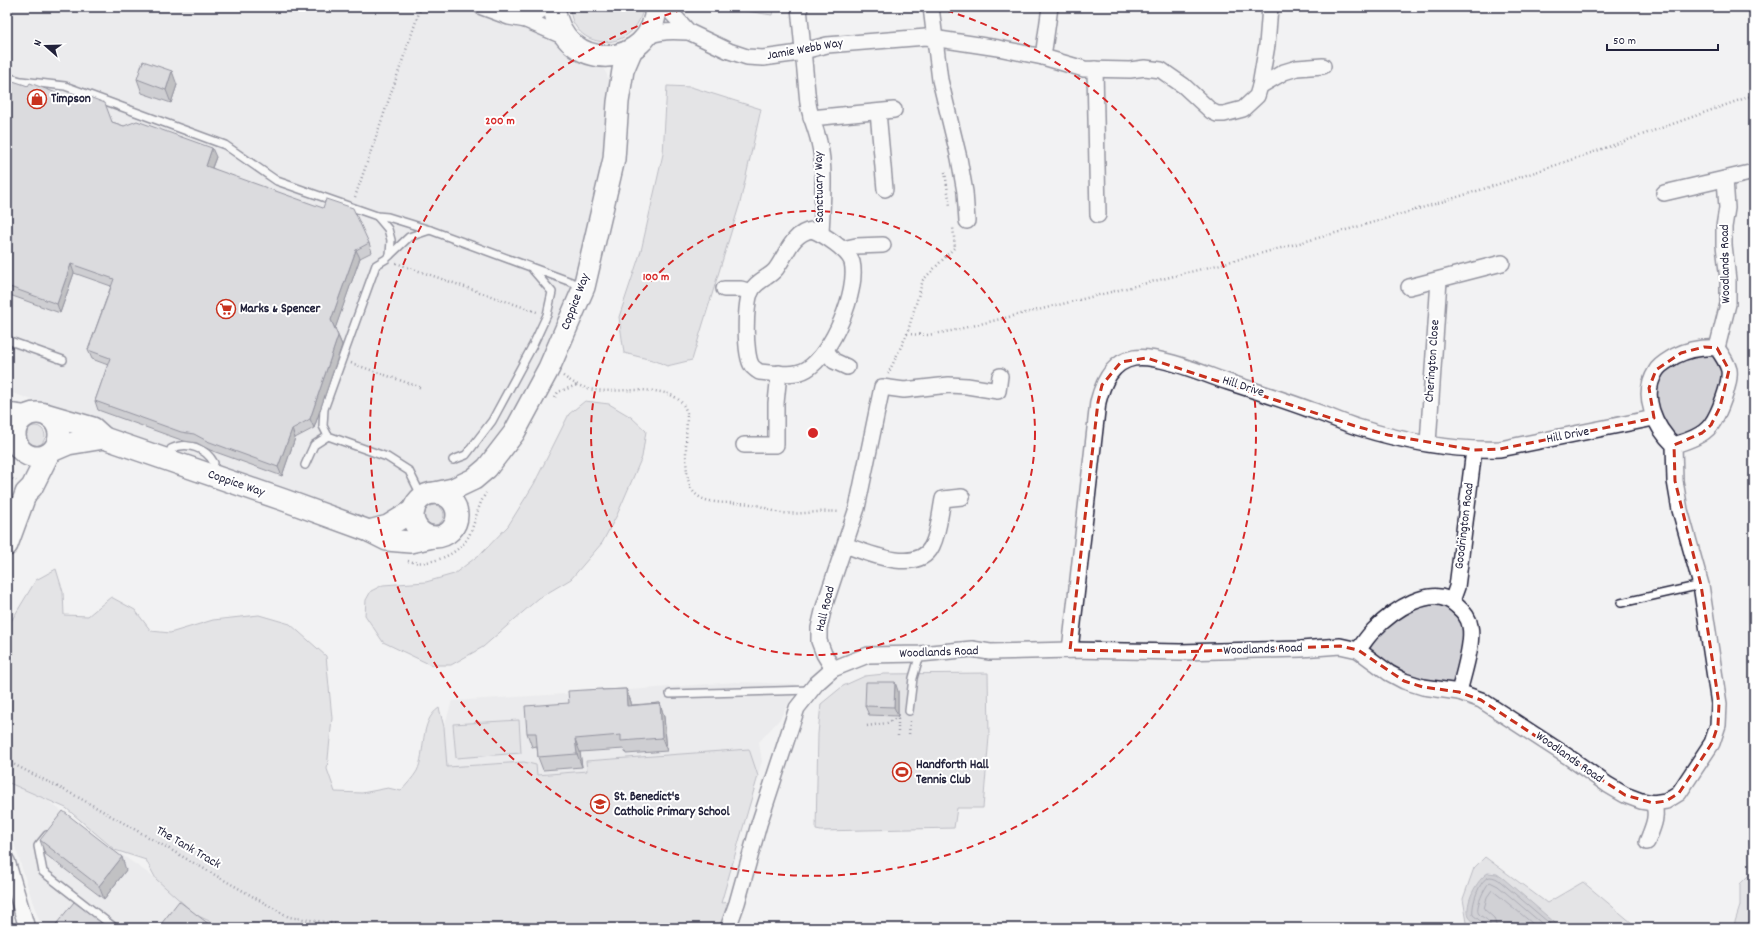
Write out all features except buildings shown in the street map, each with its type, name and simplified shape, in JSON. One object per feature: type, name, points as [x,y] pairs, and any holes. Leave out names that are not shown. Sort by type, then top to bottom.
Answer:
[{"type":"street","points":[[482,7],[509,17],[526,20],[565,37],[583,51],[593,55],[610,56],[622,54],[638,43]]},
{"type":"street","points":[[526,20],[546,7]]},
{"type":"street","points":[[554,7],[556,18],[565,37]]},
{"type":"street","name":"Coppice Way","points":[[457,516],[482,484],[487,468],[514,433],[549,368],[584,287],[614,160],[618,102],[623,70],[638,43],[653,24],[656,7]]},
{"type":"street","name":"Jamie Webb Way","points":[[666,7],[689,32],[729,51],[747,57],[763,58],[803,52],[827,45],[931,38],[998,48],[1043,57],[1074,66],[1095,69],[1145,68],[1161,70],[1184,86],[1207,109],[1217,114],[1235,112],[1243,109],[1257,96],[1260,86]]},
{"type":"street","name":"Sanctuary Way","points":[[799,7],[811,118],[820,142],[822,165],[821,234]]},
{"type":"street","points":[[931,7],[931,38],[963,178],[967,221]]},
{"type":"street","points":[[1043,57],[1050,7]]},
{"type":"street","points":[[1260,86],[1267,45],[1270,7]]},
{"type":"street","name":"Jamie Webb Way","points":[[638,43],[655,33],[668,31],[689,32]]},
{"type":"street","name":"Coppice Way","points":[[593,55],[606,73],[618,102]]},
{"type":"street","points":[[1260,86],[1284,72],[1297,68],[1322,66]]},
{"type":"street","points":[[1095,69],[1098,215]]},
{"type":"street","points":[[811,118],[894,110]]},
{"type":"street","points":[[878,112],[885,189]]},
{"type":"street","points":[[1664,193],[1754,172]]},
{"type":"street","name":"Woodlands Road","points":[[1717,348],[1728,304],[1728,280],[1724,245],[1724,226],[1727,208],[1725,179]]},
{"type":"street","name":"Sanctuary Way","points":[[812,230],[821,234],[842,249],[852,261],[853,273],[851,290],[844,312],[826,351],[807,369],[796,372],[759,372],[751,366],[747,349],[748,306],[751,292],[759,280],[775,270],[796,236],[804,231],[812,230]]},
{"type":"street","points":[[842,249],[856,246],[883,246]]},
{"type":"street","points":[[1409,287],[1502,263]]},
{"type":"street","name":"Cherington Close","points":[[1428,443],[1439,280]]},
{"type":"street","points":[[724,289],[741,289],[751,292]]},
{"type":"street","points":[[1647,842],[1655,824],[1656,810],[1653,803],[1666,801],[1678,793],[1712,743],[1718,725],[1719,704],[1701,585],[1680,510],[1675,481],[1674,445],[1662,434],[1654,418],[1650,407],[1649,388],[1656,370],[1664,363],[1681,353],[1704,347],[1717,348],[1724,357],[1729,370],[1728,383],[1720,407],[1711,425],[1702,433],[1688,441],[1674,445]]},
{"type":"street","points":[[826,351],[834,361],[847,367]]},
{"type":"street","name":"Hill Drive","points":[[1070,650],[1098,402],[1102,385],[1110,372],[1121,362],[1135,358],[1147,358],[1173,364],[1388,436],[1474,450],[1500,449],[1654,418]]},
{"type":"street","points":[[744,445],[776,445],[776,403],[779,373]]},
{"type":"street","points":[[882,387],[904,390],[949,385],[998,391],[1000,376]]},
{"type":"street","name":"Hall Road","points":[[833,669],[824,654],[820,641],[820,628],[824,607],[855,516],[882,387]]},
{"type":"street","points":[[7,412],[37,414],[56,423],[58,429],[59,437],[32,487],[24,489]]},
{"type":"street","points":[[7,545],[24,489],[22,467],[13,442],[14,436],[18,422],[37,414]]},
{"type":"street","name":"Coppice Way","points":[[37,414],[93,428],[104,438],[369,531],[387,540],[410,542],[433,537]]},
{"type":"street","name":"Coppice Way","points":[[51,452],[68,444],[104,438]]},
{"type":"street","points":[[13,442],[27,456],[34,458],[51,452]]},
{"type":"street","name":"Goodrington Road","points":[[1452,601],[1456,587],[1474,450]]},
{"type":"street","name":"Coppice Way","points":[[369,531],[388,526],[424,500],[453,489],[482,484]]},
{"type":"street","points":[[442,494],[448,498],[456,509],[457,516],[452,529],[440,536],[433,537],[420,531],[415,525],[424,500],[442,494]]},
{"type":"street","points":[[845,545],[876,557],[896,560],[913,560],[925,556],[932,547],[937,533],[943,499],[962,497]]},
{"type":"street","points":[[1358,650],[1373,631],[1395,612],[1412,602],[1428,597],[1440,597],[1452,601],[1464,612],[1470,625],[1472,639],[1459,692]]},
{"type":"street","name":"Woodlands Road","points":[[833,669],[868,655],[920,654],[972,649],[990,652],[1070,650],[1180,652],[1301,649],[1340,646],[1358,650],[1404,681],[1422,687],[1459,692],[1481,700],[1514,720],[1608,785],[1636,799],[1653,803]]},
{"type":"street","points":[[728,928],[759,824],[797,708],[811,690],[833,669]]},
{"type":"street","points":[[7,862],[10,887],[27,928]]},
{"type":"lane","points":[[7,77],[21,81],[65,86],[225,145],[277,180],[377,216],[388,217],[430,230],[584,287]]},
{"type":"lane","points":[[377,216],[388,229],[391,240],[388,257]]},
{"type":"lane","points":[[424,500],[409,471],[386,458],[328,436],[323,426],[324,410],[376,265],[388,257],[409,237],[430,230]]},
{"type":"lane","points":[[453,460],[466,455],[496,415],[547,315],[552,292],[532,268]]},
{"type":"lane","points":[[7,340],[63,360]]},
{"type":"lane","points":[[305,465],[314,445],[328,436]]},
{"type":"lane","points":[[1621,603],[1701,585]]},
{"type":"lane","points":[[909,711],[913,678],[920,654]]},
{"type":"lane","points":[[670,694],[811,690]]},
{"type":"lane","points":[[51,830],[38,846],[43,872],[115,928]]},
{"type":"path","points":[[352,207],[421,7]]},
{"type":"path","points":[[906,334],[928,335],[952,331],[1145,284],[1296,245],[1481,190],[1754,95]]},
{"type":"path","points":[[944,169],[950,208]]},
{"type":"path","points":[[882,387],[906,334],[923,280],[956,247],[952,224]]},
{"type":"path","points":[[388,257],[547,315]]},
{"type":"path","points":[[342,359],[422,388]]},
{"type":"path","points":[[554,398],[558,392],[577,385],[594,390],[659,392],[671,395],[683,404],[687,412],[687,468],[691,488],[697,496],[704,500],[715,502],[737,502],[756,505],[780,513],[796,514],[826,510],[843,512],[855,516]]},
{"type":"path","points":[[7,469],[9,477],[24,489]]},
{"type":"path","points":[[404,560],[411,562],[434,560],[450,555],[464,544],[471,533],[482,499],[482,484]]},
{"type":"path","points":[[867,726],[887,722],[898,718],[909,711],[911,716],[909,735],[911,735]]},
{"type":"path","points":[[898,718],[898,736]]},
{"type":"path","name":"The Tank Track","points":[[7,761],[76,796],[289,917],[366,928]]},
{"type":"highlighted area","points":[[1704,347],[1717,348],[1729,370],[1720,407],[1711,425],[1702,433],[1674,445],[1675,481],[1701,585],[1719,704],[1718,725],[1712,743],[1679,793],[1666,801],[1653,803],[1625,795],[1481,700],[1459,692],[1423,687],[1404,681],[1358,650],[1340,646],[1180,652],[1070,650],[1098,402],[1102,385],[1121,362],[1147,358],[1355,426],[1388,435],[1474,450],[1500,449],[1654,418],[1649,388],[1656,370],[1681,353]]},
{"type":"shaded area","points":[[7,7],[554,7],[601,65],[606,73],[618,102],[584,287],[487,468],[451,501],[441,495],[433,494],[416,503],[411,521],[416,534],[399,536],[221,467],[7,391]]},
{"type":"shaded area","points":[[570,7],[643,7],[643,9],[637,24],[628,35],[616,40],[603,42],[591,39],[580,32],[573,21]]},
{"type":"shaded area","points":[[720,7],[774,7],[772,15]]},
{"type":"shaded area","points":[[667,86],[691,87],[761,109],[740,203],[692,360],[667,366],[656,361],[624,353],[619,317],[641,251],[663,154]]},
{"type":"shaded area","points":[[1717,348],[1729,370],[1711,425],[1674,445],[1654,418],[1656,370],[1664,363]]},
{"type":"shaded area","points":[[585,401],[609,404],[631,417],[646,431],[642,457],[617,515],[602,543],[571,579],[539,598],[483,647],[451,665],[431,665],[383,642],[365,615],[366,600],[371,591],[383,585],[426,582],[454,574],[483,552],[508,526],[534,484],[569,414]]},
{"type":"shaded area","points":[[35,426],[42,429],[45,436],[42,443],[35,446],[28,443],[25,436],[28,429]]},
{"type":"shaded area","points":[[434,505],[441,508],[444,515],[441,522],[434,525],[427,522],[424,515],[427,508]]},
{"type":"shaded area","points":[[56,569],[63,592],[64,615],[88,616],[111,597],[135,610],[151,631],[170,633],[213,620],[259,615],[290,624],[326,656],[332,718],[327,769],[335,792],[362,793],[388,788],[401,791],[417,771],[420,764],[428,721],[439,708],[444,727],[447,767],[524,762],[536,765],[537,775],[587,771],[586,761],[749,749],[758,776],[721,903],[733,902],[728,928],[225,928],[196,915],[156,879],[146,860],[115,850],[66,808],[7,782],[7,628],[36,580]]},
{"type":"shaded area","points":[[1440,597],[1470,625],[1459,692],[1423,687],[1358,650],[1395,613]]},
{"type":"shaded area","name":"Handforth Hall Tennis Club","points":[[988,673],[989,737],[983,808],[957,808],[954,828],[816,830],[818,734],[821,704],[843,686],[865,676],[884,674]]},
{"type":"shaded area","name":"St. Benedict's Catholic Primary School","points":[[735,682],[797,684],[792,697],[779,720],[759,742],[762,761],[721,904],[704,907],[454,883],[444,727],[452,701]]},
{"type":"shaded area","points":[[519,720],[521,753],[456,758],[453,724]]},
{"type":"shaded area","points":[[7,771],[101,840],[226,928],[42,928],[7,821]]},
{"type":"shaded area","points":[[1485,857],[1547,903],[1583,882],[1638,928],[1468,928],[1463,899],[1474,868]]},
{"type":"shaded area","points":[[1754,870],[1754,928],[1733,928],[1740,906],[1740,884]]},
{"type":"shaded area","points":[[7,907],[13,928],[7,928]]},
{"type":"water","points":[[1488,873],[1497,874],[1504,879],[1561,928],[1484,928],[1472,920],[1469,917],[1468,905],[1472,892]]},
{"type":"place","name":"Timpson","points":[[37,99]]},
{"type":"place","name":"Marks & Spencer","points":[[226,309]]},
{"type":"place","name":"Handforth Hall Tennis Club","points":[[902,772]]},
{"type":"place","name":"St. Benedict's Catholic Primary School","points":[[600,804]]}]
